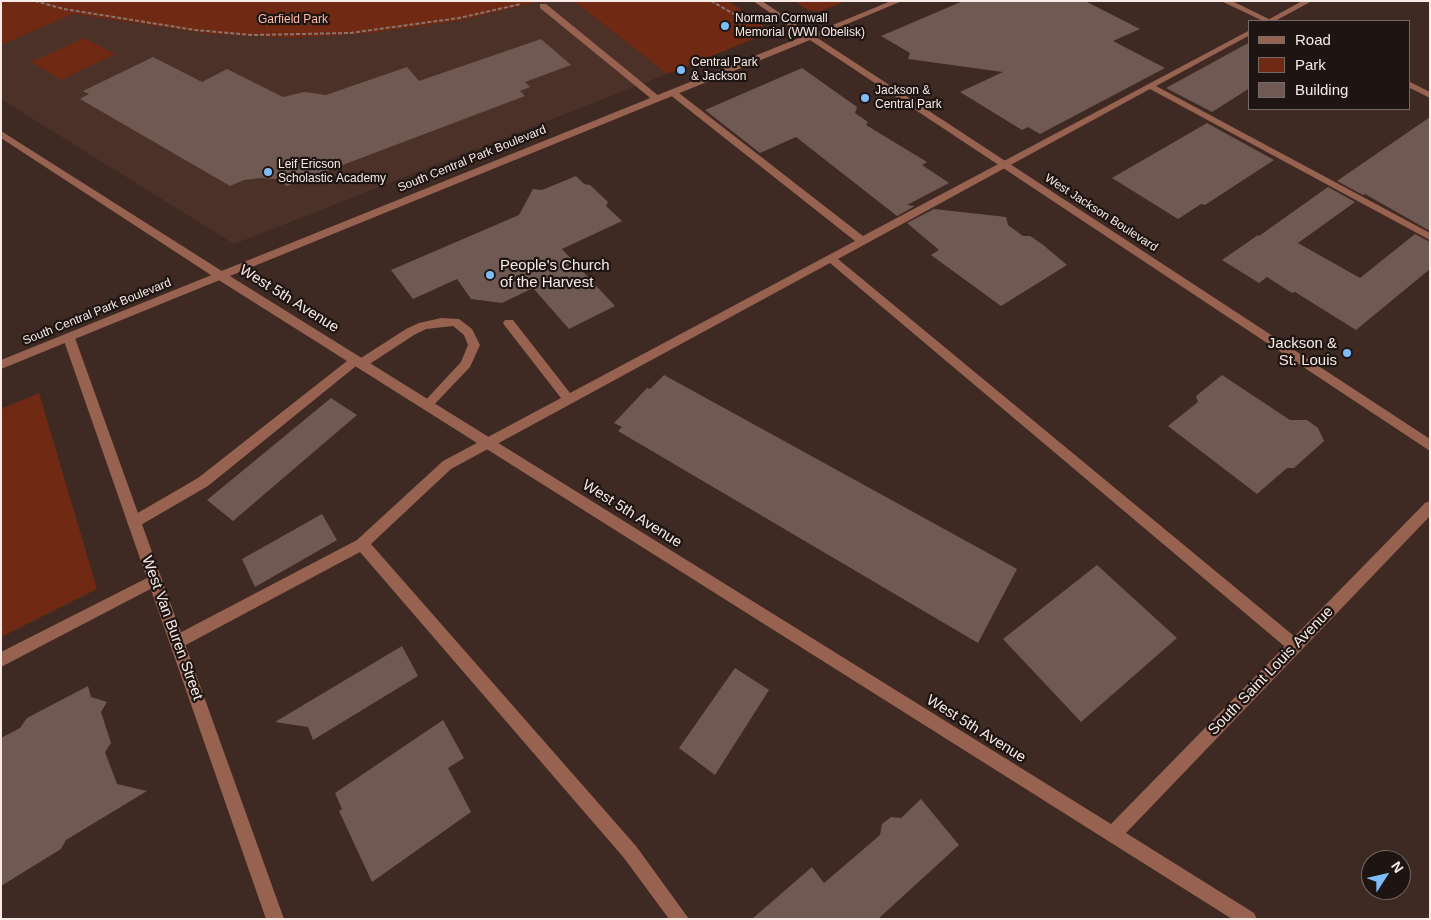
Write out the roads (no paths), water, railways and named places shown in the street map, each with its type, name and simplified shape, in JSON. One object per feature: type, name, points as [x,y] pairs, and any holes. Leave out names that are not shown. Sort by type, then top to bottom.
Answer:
[{"type":"street","name":"West Jackson Boulevard","points":[[757,1],[1430,446]]},
{"type":"street","name":"South Central Park Boulevard","points":[[1,365],[898,1]]},
{"type":"street","points":[[1225,1],[1268,20]]},
{"type":"street","points":[[1272,20],[1308,1]]},
{"type":"street","points":[[543,6],[657,99]]},
{"type":"street","points":[[177,642],[362,544],[447,465],[1248,33]]},
{"type":"street","points":[[1150,86],[1430,237]]},
{"type":"street","points":[[1411,86],[1430,95]]},
{"type":"street","points":[[672,92],[862,241]]},
{"type":"street","name":"West 5th Avenue","points":[[1,134],[221,276],[1248,919]]},
{"type":"street","points":[[831,258],[1295,646]]},
{"type":"street","points":[[134,522],[203,482],[359,362],[410,332],[424,326],[441,322],[455,322],[468,332],[474,345],[466,364],[427,405]]},
{"type":"street","points":[[509,323],[568,399]]},
{"type":"street","name":"West Van Buren Street","points":[[69,338],[275,919]]},
{"type":"street","name":"South Saint Louis Avenue","points":[[1113,834],[1430,507]]},
{"type":"street","points":[[362,544],[630,852],[680,919]]},
{"type":"street","points":[[1,660],[155,580]]},
{"type":"place","name":"Norman Cornwall Memorial (WWI Obelisk)","points":[[725,26]]},
{"type":"place","name":"Central Park & Jackson","points":[[681,70]]},
{"type":"place","name":"Jackson & Central Park","points":[[865,98]]},
{"type":"place","name":"Leif Ericson Scholastic Academy","points":[[268,172]]},
{"type":"place","name":"People's Church of the Harvest","points":[[490,275]]},
{"type":"place","name":"Jackson & St. Louis","points":[[1347,353]]},
{"type":"park label","name":"Garfield Park","points":[[293,20]]}]
